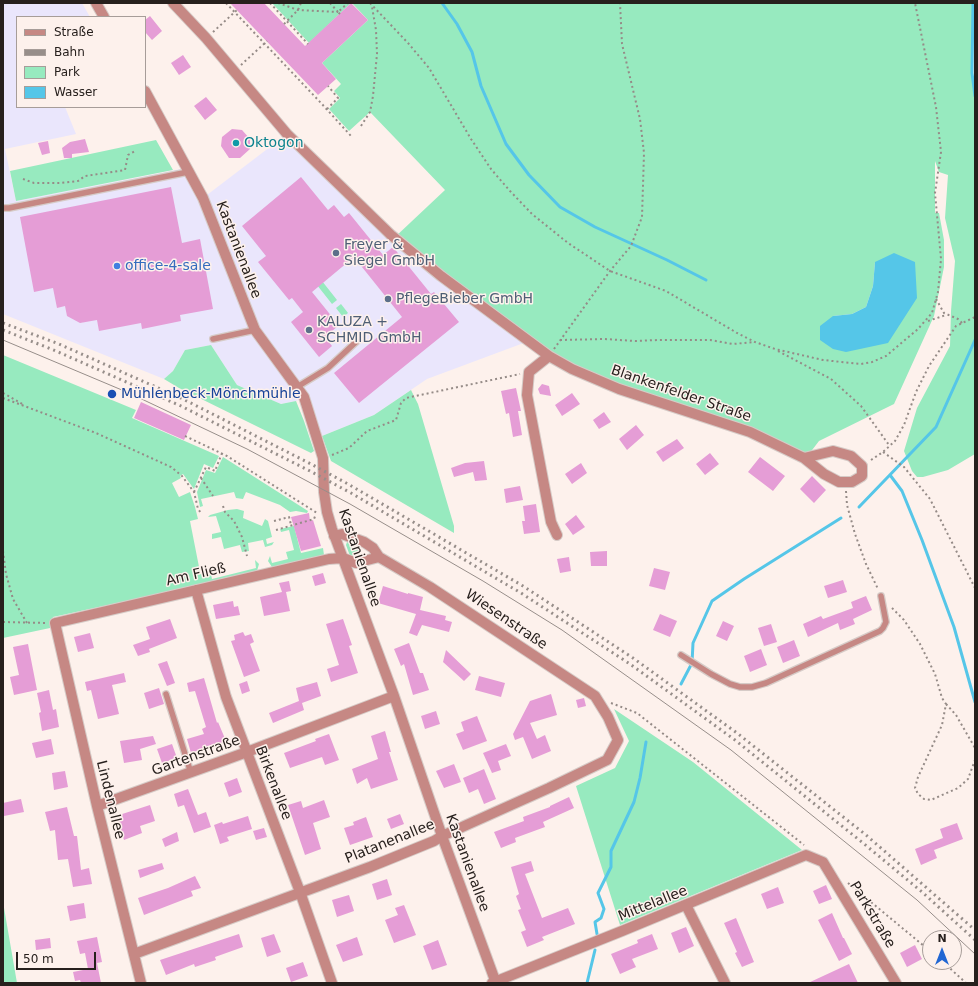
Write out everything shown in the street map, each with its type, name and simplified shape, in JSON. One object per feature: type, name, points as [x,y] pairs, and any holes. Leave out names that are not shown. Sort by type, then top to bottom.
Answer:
[{"type":"street","points":[[96,3],[103,16]]},
{"type":"street","name":"Blankenfelder Straße","points":[[173,3],[206,38],[287,134],[391,235],[441,276],[549,356],[572,369],[619,389],[750,432],[804,458],[824,474],[839,482],[845,482]]},
{"type":"street","name":"Kastanienallee","points":[[146,93],[203,198],[255,330],[304,397],[324,458],[324,492],[327,512],[334,536],[394,696],[494,982]]},
{"type":"street","points":[[549,356],[529,372],[527,395],[551,522],[557,535]]},
{"type":"street","points":[[804,458],[833,451],[852,456],[862,466],[862,476],[852,482],[845,482]]},
{"type":"street","name":"Wiesenstraße","points":[[334,536],[342,534],[364,542],[374,548],[379,557],[430,587],[595,696],[608,717]]},
{"type":"street","points":[[343,558],[356,562],[379,557]]},
{"type":"street","name":"Am Fließ","points":[[55,623],[329,559],[343,558]]},
{"type":"street","name":"Birkenallee","points":[[196,590],[226,697],[300,892],[332,983]]},
{"type":"street","name":"Lindenallee","points":[[55,623],[140,983]]},
{"type":"street","name":"Gartenstraße","points":[[97,806],[247,752],[394,696]]},
{"type":"street","name":"Platanenallee","points":[[134,954],[377,864],[434,841],[607,760],[618,740],[608,717]]},
{"type":"street","name":"Mittelallee","points":[[494,982],[806,855],[823,862]]},
{"type":"street","name":"Parkstraße","points":[[823,862],[896,983]]},
{"type":"street","points":[[686,905],[725,983]]},
{"type":"lane","points":[[3,208],[188,172]]},
{"type":"lane","points":[[213,339],[255,330]]},
{"type":"lane","points":[[297,388],[328,368],[357,341]]},
{"type":"lane","points":[[681,655],[711,674],[735,686],[752,687],[766,683],[880,631],[886,622],[881,596]]},
{"type":"lane","points":[[166,694],[191,772]]},
{"type":"path","points":[[226,3],[236,11],[264,44],[351,136]]},
{"type":"path","points":[[270,3],[308,44]]},
{"type":"path","points":[[278,3],[298,10],[339,13]]},
{"type":"path","points":[[284,24],[298,10],[301,3]]},
{"type":"path","points":[[330,3],[339,13]]},
{"type":"path","points":[[339,13],[348,3]]},
{"type":"path","points":[[370,3],[408,43],[429,68],[471,139],[491,169],[532,214],[568,243],[610,271],[666,291],[755,342],[775,349],[822,360],[861,364],[872,362],[891,352],[926,321],[932,314],[938,292],[941,259],[935,193],[941,152],[936,107],[915,3]]},
{"type":"path","points":[[549,356],[610,271],[630,246],[640,224],[643,202],[644,153],[640,119],[622,44],[620,3]]},
{"type":"path","points":[[361,126],[370,112],[374,96],[377,54],[376,30],[372,6]]},
{"type":"path","points":[[206,38],[236,11]]},
{"type":"path","points":[[234,71],[267,41]]},
{"type":"path","points":[[327,109],[338,98],[328,86]]},
{"type":"path","points":[[23,179],[34,183],[60,183],[78,181],[85,176],[125,170],[128,155],[135,151]]},
{"type":"path","points":[[936,299],[944,313],[958,319],[962,323]]},
{"type":"path","points":[[926,321],[947,314]]},
{"type":"path","points":[[862,466],[883,452],[895,441],[904,425],[916,392],[929,366],[956,326],[975,317]]},
{"type":"path","points":[[560,340],[606,339],[634,342],[658,340],[710,340],[732,344],[755,342]]},
{"type":"path","points":[[775,349],[831,379],[861,406],[889,445]]},
{"type":"path","points":[[324,458],[349,448],[367,431],[396,420],[401,403],[406,398],[529,372]]},
{"type":"path","points":[[3,393],[32,410]]},
{"type":"path","points":[[3,398],[96,433],[171,467],[182,476],[194,492],[198,509],[202,514]]},
{"type":"path","points":[[185,436],[222,453],[317,513],[314,519],[276,530]]},
{"type":"path","points":[[883,452],[904,467],[930,499],[975,588]]},
{"type":"path","points":[[194,492],[206,467],[215,471],[222,453]]},
{"type":"path","points":[[201,478],[213,496]]},
{"type":"path","points":[[845,482],[847,505],[855,534],[866,564],[881,596],[904,620],[920,644],[935,674],[942,698],[956,715],[975,748]]},
{"type":"path","points":[[223,506],[225,512],[234,521],[239,530],[247,556]]},
{"type":"path","points":[[274,521],[289,517],[291,525]]},
{"type":"path","points":[[3,550],[6,574],[13,599],[27,623]]},
{"type":"path","points":[[3,622],[55,623]]},
{"type":"path","points":[[595,696],[637,713],[804,845]]},
{"type":"path","points":[[946,704],[942,725],[918,777],[915,788],[918,794],[924,800],[932,800],[958,788],[968,779],[975,760]]},
{"type":"path","points":[[847,882],[922,944]]},
{"type":"path","points":[[952,970],[966,983]]},
{"type":"shaded area","points":[[3,3],[82,3],[89,16],[16,16],[16,108],[65,108],[76,134],[5,149],[16,201],[186,168],[203,198],[287,134],[391,235],[529,341],[427,379],[374,415],[322,436],[304,397],[296,401],[281,404],[237,385],[211,345],[185,350],[173,371],[164,379],[3,314]]},
{"type":"green space","points":[[272,3],[351,3],[309,43]]},
{"type":"green space","points":[[352,3],[973,3],[972,73],[975,96],[975,454],[948,470],[923,477],[917,477],[912,471],[904,451],[917,408],[950,346],[955,261],[945,218],[948,175],[939,172],[935,161],[935,213],[939,213],[944,240],[944,267],[934,316],[894,404],[819,441],[806,458],[619,387],[548,353],[394,238],[445,190],[370,112],[349,131],[329,109],[340,98],[334,91],[341,84],[322,63],[368,20]],"holes":[[[875,262],[888,343],[833,316],[852,314],[866,307],[873,286]]]},
{"type":"green space","points":[[156,140],[173,170],[16,201],[10,171]]},
{"type":"green space","points":[[322,281],[337,300],[332,304],[317,285]]},
{"type":"green space","points":[[341,304],[348,313],[343,317],[336,308]]},
{"type":"green space","points":[[211,345],[237,385],[281,404],[296,401],[314,451],[311,453],[179,388],[164,379],[173,371],[185,350]]},
{"type":"green space","points":[[3,355],[136,410],[132,418],[219,456],[213,468],[204,464],[194,489],[183,474],[180,476],[181,478],[172,483],[179,497],[190,492],[195,507],[198,519],[190,521],[200,572],[210,570],[212,579],[256,568],[255,560],[259,564],[257,571],[255,573],[53,617],[50,628],[3,638]]},
{"type":"green space","points":[[411,390],[418,404],[454,526],[454,533],[331,461],[322,436],[374,415]]},
{"type":"green space","points":[[223,457],[308,511],[307,513],[296,511],[290,512],[280,505],[246,492],[243,499],[236,498],[234,492],[201,499],[203,506],[200,507],[197,492],[206,470],[215,473]]},
{"type":"green space","points":[[237,509],[244,511],[243,518],[262,526],[265,519],[268,521],[272,537],[266,539],[267,544],[274,542],[272,545],[265,547],[263,540],[248,543],[249,551],[242,552],[240,545],[224,549],[221,537],[212,539],[212,534],[221,532],[216,516],[208,517],[210,515],[228,510]]},
{"type":"green space","points":[[294,526],[301,553],[323,548],[324,555],[272,567],[268,561],[270,556],[272,563],[288,559],[286,552],[294,550],[289,530],[281,532],[280,529]]},
{"type":"green space","points":[[347,542],[358,546],[361,553],[354,557],[350,556],[346,545]]},
{"type":"green space","points":[[614,709],[693,762],[802,850],[620,925],[576,786],[615,768],[629,741]]},
{"type":"green space","points":[[3,902],[17,983],[3,983]]},
{"type":"water","points":[[894,253],[915,262],[917,298],[888,343],[846,352],[833,349],[820,340],[820,326],[833,316],[852,314],[866,307],[873,286],[875,262]]},
{"type":"building","points":[[230,3],[264,3],[305,46],[351,3],[368,20],[322,63],[336,79],[318,95]]},
{"type":"building","points":[[150,16],[162,31],[152,40],[146,33],[146,19]]},
{"type":"building","points":[[183,55],[191,67],[179,75],[171,63]]},
{"type":"building","points":[[206,97],[217,110],[205,120],[194,106]]},
{"type":"building","name":"Oktogon","points":[[232,129],[242,130],[250,139],[250,149],[240,158],[229,158],[221,146],[222,137]]},
{"type":"building","points":[[85,139],[89,152],[72,154],[72,158],[64,158],[62,148],[70,142]]},
{"type":"building","points":[[48,141],[50,153],[42,155],[38,143]]},
{"type":"building","points":[[301,177],[328,210],[334,205],[344,217],[349,213],[383,255],[393,247],[431,294],[434,292],[459,322],[359,403],[334,373],[402,317],[354,257],[312,292],[338,326],[325,337],[332,346],[319,357],[291,322],[303,312],[292,298],[289,300],[258,262],[266,256],[242,226]]},
{"type":"building","name":"office-4-sale","points":[[171,187],[182,243],[200,239],[213,309],[180,315],[181,321],[142,329],[141,323],[99,331],[97,320],[80,323],[67,316],[65,306],[57,308],[53,288],[34,292],[20,217]]},
{"type":"building","points":[[542,384],[549,386],[551,396],[540,394],[538,389]]},
{"type":"building","points":[[516,388],[521,411],[518,411],[522,435],[513,437],[509,413],[506,414],[501,391]]},
{"type":"building","points":[[572,393],[580,404],[562,416],[555,405]]},
{"type":"building","points":[[141,402],[191,425],[184,440],[134,418]]},
{"type":"building","points":[[604,412],[611,422],[599,429],[593,420]]},
{"type":"building","points":[[636,425],[644,435],[627,450],[619,439]]},
{"type":"building","points":[[677,439],[684,448],[663,462],[656,452]]},
{"type":"building","points":[[710,453],[719,464],[705,475],[696,464]]},
{"type":"building","points":[[760,457],[785,476],[773,491],[748,472]]},
{"type":"building","points":[[484,461],[487,480],[475,481],[473,472],[454,477],[451,468],[465,463]]},
{"type":"building","points":[[581,463],[587,473],[572,484],[565,474]]},
{"type":"building","points":[[812,476],[826,490],[814,503],[800,489]]},
{"type":"building","points":[[520,486],[523,500],[506,503],[504,489]]},
{"type":"building","points":[[536,504],[540,532],[524,534],[522,521],[525,521],[523,506]]},
{"type":"building","points":[[309,513],[310,521],[313,520],[321,546],[301,551],[291,517]]},
{"type":"building","points":[[576,515],[585,527],[573,535],[565,524]]},
{"type":"building","points":[[607,551],[607,566],[591,566],[590,552]]},
{"type":"building","points":[[569,557],[571,571],[560,573],[557,559]]},
{"type":"building","points":[[654,568],[670,572],[665,590],[649,586]]},
{"type":"building","points":[[323,573],[326,583],[315,586],[312,576]]},
{"type":"building","points":[[843,580],[847,592],[828,598],[824,586]]},
{"type":"building","points":[[289,581],[291,591],[286,592],[290,611],[264,616],[260,597],[282,592],[279,583]]},
{"type":"building","points":[[383,586],[423,597],[420,610],[446,616],[445,620],[452,622],[449,632],[422,625],[417,636],[409,633],[416,614],[378,603]]},
{"type":"building","points":[[866,596],[872,610],[853,619],[855,624],[840,630],[838,623],[808,637],[803,624],[821,616],[823,619],[853,608],[851,602]]},
{"type":"building","points":[[233,601],[234,607],[238,606],[240,615],[216,619],[213,605]]},
{"type":"building","points":[[660,614],[677,621],[670,637],[653,630]]},
{"type":"building","points":[[170,619],[177,638],[149,649],[150,652],[138,656],[133,645],[150,639],[146,627]]},
{"type":"building","points":[[343,619],[352,645],[349,646],[358,673],[331,682],[327,669],[339,665],[326,624]]},
{"type":"building","points":[[723,621],[734,626],[727,641],[716,636]]},
{"type":"building","points":[[771,624],[777,642],[764,646],[758,628]]},
{"type":"building","points":[[243,632],[245,636],[251,634],[254,642],[250,644],[260,671],[244,677],[231,641],[235,640],[234,635]]},
{"type":"building","points":[[90,633],[94,648],[78,652],[74,637]]},
{"type":"building","points":[[794,640],[800,656],[783,663],[777,647]]},
{"type":"building","points":[[409,643],[420,673],[423,673],[429,690],[413,695],[404,664],[401,666],[394,649]]},
{"type":"building","points":[[28,644],[37,690],[14,695],[10,677],[19,675],[13,647]]},
{"type":"building","points":[[761,649],[767,665],[750,672],[744,656]]},
{"type":"building","points":[[446,650],[471,674],[464,681],[443,662]]},
{"type":"building","points":[[167,661],[175,683],[167,686],[158,664]]},
{"type":"building","points":[[124,673],[126,682],[112,685],[119,714],[98,719],[91,690],[87,691],[85,682]]},
{"type":"building","points":[[479,676],[505,683],[501,697],[475,690]]},
{"type":"building","points":[[204,678],[217,723],[218,722],[226,741],[191,753],[187,739],[204,734],[202,729],[206,727],[195,691],[189,692],[187,683]]},
{"type":"building","points":[[247,681],[250,691],[242,694],[239,684]]},
{"type":"building","points":[[317,682],[321,696],[302,703],[304,710],[273,723],[269,713],[299,701],[296,688]]},
{"type":"building","points":[[159,688],[164,704],[149,709],[144,693]]},
{"type":"building","points":[[49,690],[53,710],[56,709],[59,727],[42,731],[39,713],[41,712],[37,693]]},
{"type":"building","points":[[551,694],[557,715],[530,723],[537,739],[545,735],[551,751],[532,759],[523,737],[515,740],[513,734],[530,701]]},
{"type":"building","points":[[584,698],[586,706],[578,708],[576,700]]},
{"type":"building","points":[[436,711],[440,724],[425,729],[421,716]]},
{"type":"building","points":[[477,716],[487,741],[463,750],[456,734],[464,731],[461,722]]},
{"type":"building","points":[[385,731],[391,752],[389,752],[398,780],[371,789],[367,778],[357,784],[352,769],[378,759],[371,736]]},
{"type":"building","points":[[329,734],[339,760],[325,765],[322,757],[290,768],[284,753],[316,741],[315,739]]},
{"type":"building","points":[[153,736],[156,744],[140,749],[142,760],[124,763],[120,741]]},
{"type":"building","points":[[51,739],[54,754],[36,758],[32,743]]},
{"type":"building","points":[[172,744],[177,758],[162,763],[157,749]]},
{"type":"building","points":[[506,744],[511,756],[498,761],[501,770],[492,773],[483,753]]},
{"type":"building","points":[[454,764],[461,782],[444,788],[436,771]]},
{"type":"building","points":[[484,769],[496,799],[484,804],[478,789],[469,793],[463,778]]},
{"type":"building","points":[[65,771],[68,787],[54,790],[52,773]]},
{"type":"building","points":[[237,778],[242,792],[229,797],[224,783]]},
{"type":"building","points":[[188,789],[198,815],[206,812],[211,827],[194,833],[184,805],[178,807],[174,794]]},
{"type":"building","points":[[569,797],[574,808],[543,822],[545,827],[515,838],[516,842],[501,848],[494,832],[524,821],[523,817],[550,807]]},
{"type":"building","points":[[21,799],[24,812],[4,816],[3,803]]},
{"type":"building","points":[[324,800],[330,817],[313,823],[321,849],[305,855],[288,805],[301,801],[303,808]]},
{"type":"building","points":[[150,805],[155,821],[140,826],[142,833],[124,840],[116,816]]},
{"type":"building","points":[[67,807],[74,836],[77,836],[81,870],[89,868],[92,884],[73,887],[68,859],[58,860],[55,830],[50,831],[45,812]]},
{"type":"building","points":[[400,814],[404,824],[391,829],[387,819]]},
{"type":"building","points":[[248,816],[252,829],[227,837],[229,841],[220,844],[214,825],[222,822],[223,824]]},
{"type":"building","points":[[366,817],[373,837],[350,845],[344,828],[354,825],[353,822]]},
{"type":"building","points":[[957,823],[963,839],[934,850],[937,858],[921,865],[915,849],[943,838],[940,829]]},
{"type":"building","points":[[264,828],[267,837],[256,840],[253,831]]},
{"type":"building","points":[[177,832],[179,841],[165,847],[162,839]]},
{"type":"building","points":[[531,861],[534,871],[525,874],[542,918],[568,908],[575,924],[542,937],[544,940],[527,947],[521,932],[526,930],[518,910],[521,909],[516,896],[519,894],[511,867]]},
{"type":"building","points":[[162,863],[164,869],[140,878],[138,870]]},
{"type":"building","points":[[195,876],[201,888],[191,891],[193,896],[144,915],[138,898],[168,888]]},
{"type":"building","points":[[387,879],[392,895],[377,900],[372,884]]},
{"type":"building","points":[[826,885],[832,899],[819,904],[813,891]]},
{"type":"building","points":[[778,887],[784,903],[767,909],[761,894]]},
{"type":"building","points":[[349,895],[354,911],[337,917],[332,900]]},
{"type":"building","points":[[84,903],[86,918],[70,921],[67,906]]},
{"type":"building","points":[[404,905],[416,935],[394,943],[385,920],[398,915],[395,908]]},
{"type":"building","points":[[832,913],[852,954],[839,961],[818,920]]},
{"type":"building","points":[[736,918],[754,962],[742,967],[724,923]]},
{"type":"building","points":[[686,927],[694,946],[679,953],[671,933]]},
{"type":"building","points":[[239,934],[243,947],[215,957],[216,960],[195,967],[194,964],[166,975],[160,960]]},
{"type":"building","points":[[274,934],[281,952],[267,957],[261,938]]},
{"type":"building","points":[[652,934],[658,949],[632,959],[636,967],[620,974],[611,954],[638,943],[637,940]]},
{"type":"building","points":[[97,937],[102,962],[97,963],[101,983],[81,983],[80,980],[75,981],[73,972],[88,969],[85,953],[80,954],[77,941]]},
{"type":"building","points":[[357,937],[363,955],[343,962],[336,945]]},
{"type":"building","points":[[50,938],[51,948],[36,950],[35,940]]},
{"type":"building","points":[[438,940],[447,965],[432,970],[423,946]]},
{"type":"building","points":[[915,945],[922,959],[907,967],[900,953]]},
{"type":"building","points":[[303,962],[308,976],[291,982],[286,968]]},
{"type":"building","points":[[849,964],[858,983],[808,983]]},
{"type":"waterway","points":[[442,3],[457,24],[472,52],[481,86],[506,144],[529,175],[560,207],[595,227],[667,260],[706,280]]},
{"type":"waterway","points":[[973,3],[972,73],[975,96]]},
{"type":"waterway","points":[[859,507],[936,427],[975,340]]},
{"type":"waterway","points":[[890,475],[902,491],[922,540],[954,627],[975,702]]},
{"type":"waterway","points":[[681,684],[692,663],[693,643],[712,601],[841,518]]},
{"type":"waterway","points":[[597,934],[595,922],[601,918],[604,909],[598,893],[611,867],[611,851],[634,802],[646,742]]},
{"type":"waterway","points":[[587,983],[595,950]]},
{"type":"tram line","points":[[3,340],[129,393],[247,449],[350,504],[483,581],[562,630],[731,750],[917,900],[975,954]]},
{"type":"railway","points":[[3,323],[59,344],[183,399],[348,484],[523,586],[633,658],[737,733],[866,835],[975,930]]},
{"type":"railway","points":[[3,330],[56,351],[181,406],[310,471],[351,493],[521,593],[630,664],[735,740],[922,892],[975,940]]},
{"type":"place","name":"Oktogon","points":[[236,143]]},
{"type":"place","name":"Freyer & Siegel GmbH","points":[[336,253]]},
{"type":"place","name":"office-4-sale","points":[[117,266]]},
{"type":"place","name":"PflegeBieber GmbH","points":[[388,299]]},
{"type":"place","name":"KALUZA + SCHMID GmbH","points":[[309,330]]},
{"type":"place","name":"Mühlenbeck-Mönchmühle","points":[[112,394]]}]
